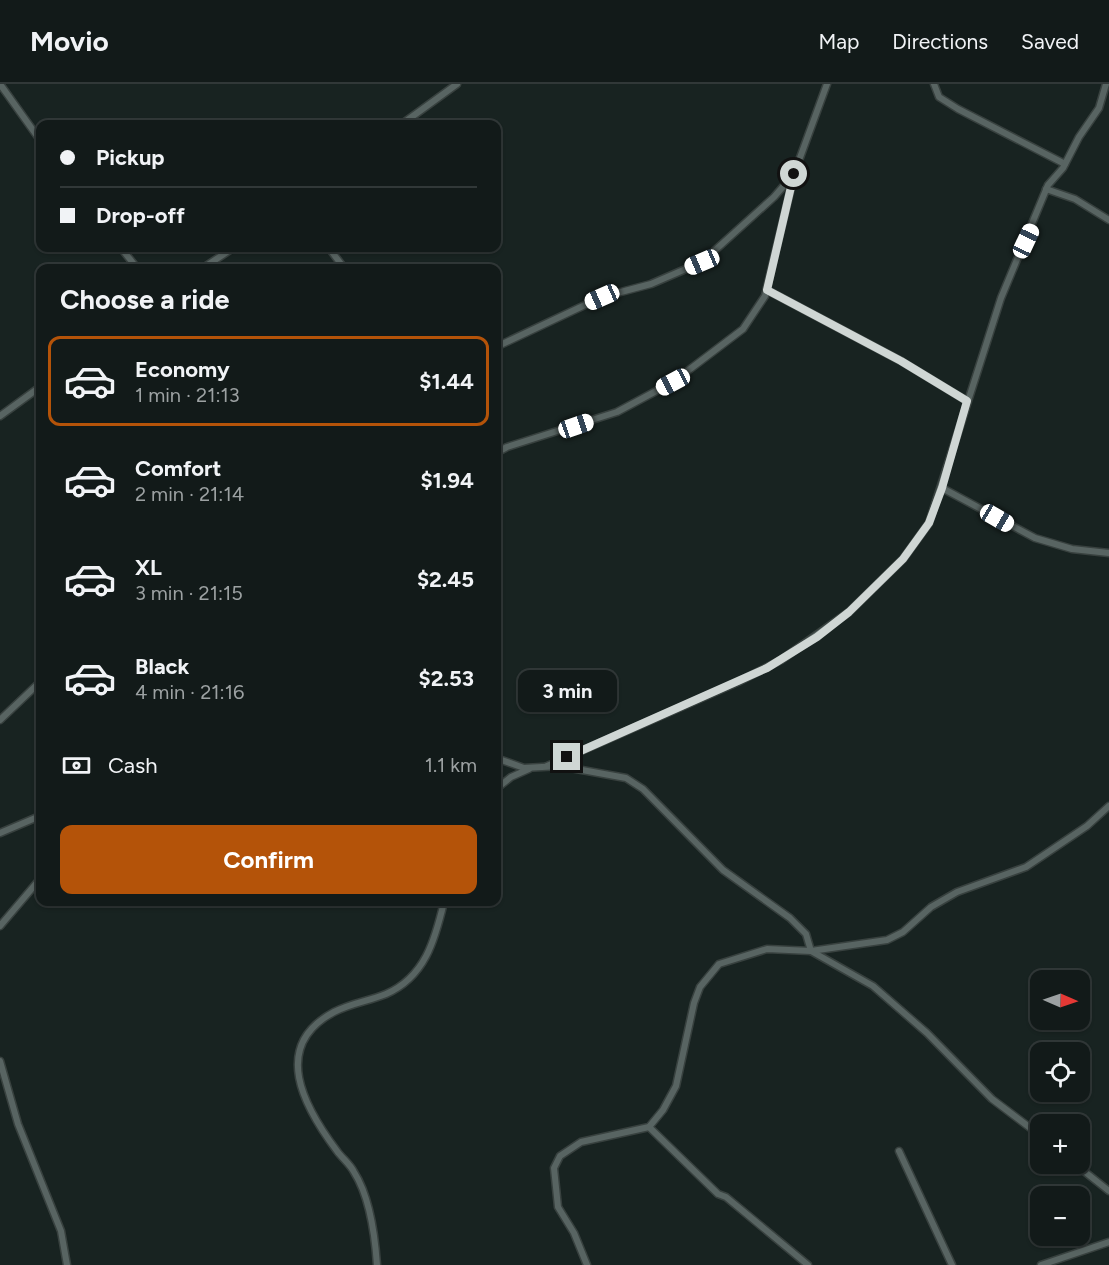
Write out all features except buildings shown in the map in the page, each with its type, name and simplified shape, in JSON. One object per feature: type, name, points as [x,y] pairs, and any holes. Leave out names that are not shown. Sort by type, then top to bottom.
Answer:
[{"type":"street","points":[[0,84],[36,134]]},
{"type":"street","points":[[408,120],[457,84]]},
{"type":"street","points":[[501,450],[617,412],[673,382],[743,329],[767,290],[794,174],[827,84]]},
{"type":"street","points":[[934,84],[939,97],[958,109],[1065,164]]},
{"type":"street","points":[[547,766],[738,682],[781,660],[817,637],[849,612],[903,559],[929,523],[1001,298],[1047,189],[1099,108],[1106,84]]},
{"type":"street","points":[[501,345],[602,297],[651,284],[702,262],[774,197],[794,174]]},
{"type":"street","points":[[1047,189],[1075,200],[1109,220]]},
{"type":"street","points":[[209,264],[227,252]]},
{"type":"street","points":[[767,290],[901,361],[967,401]]},
{"type":"street","points":[[0,416],[36,390]]},
{"type":"street","points":[[942,488],[1035,538],[1072,549],[1109,554]]},
{"type":"street","points":[[0,720],[36,686]]},
{"type":"street","points":[[501,760],[524,768],[547,766],[602,771],[626,778],[643,789],[723,870],[790,918],[806,934],[811,951],[873,986],[927,1033],[992,1098],[1030,1127]]},
{"type":"street","points":[[501,785],[511,777],[538,767]]},
{"type":"street","points":[[587,1265],[574,1233],[558,1207],[554,1168],[560,1156],[581,1142],[649,1127],[663,1110],[675,1086],[693,1003],[700,987],[719,964],[734,957],[767,949],[811,951],[887,940],[903,932],[931,907],[957,892],[1026,867],[1106,814],[1109,806]]},
{"type":"street","points":[[0,833],[36,818]]},
{"type":"street","points":[[0,926],[36,884]]},
{"type":"street","points":[[377,1265],[367,1205],[355,1173],[320,1125],[304,1095],[297,1072],[298,1055],[302,1041],[321,1019],[345,1006],[386,994],[418,972],[428,956],[443,906]]},
{"type":"street","points":[[0,1062],[18,1124],[61,1231],[67,1265]]},
{"type":"street","points":[[649,1127],[718,1194],[726,1197],[808,1265]]},
{"type":"street","points":[[899,1151],[952,1265]]},
{"type":"street","points":[[1088,1174],[1109,1191]]},
{"type":"street","points":[[1041,1265],[1109,1242]]},
{"type":"route","points":[[567,757],[738,682],[781,660],[817,637],[849,612],[903,559],[929,523],[942,488],[967,401],[901,361],[767,290],[794,174]]}]
